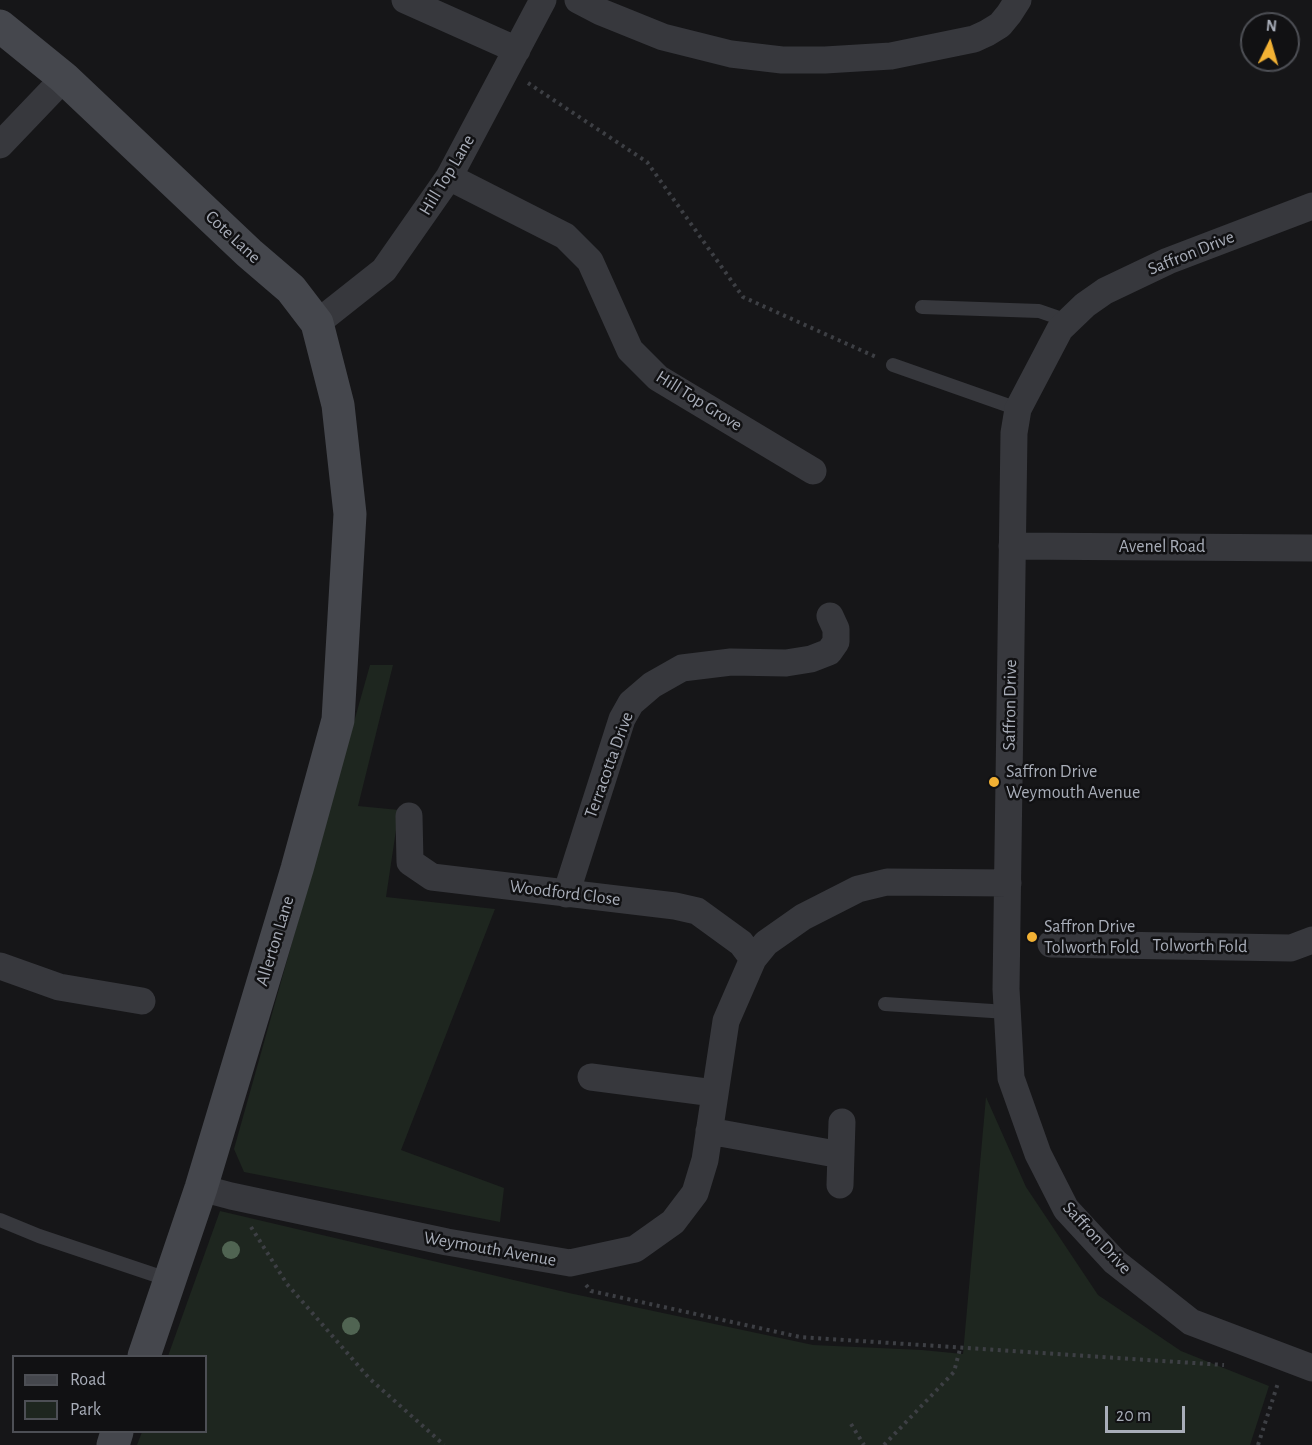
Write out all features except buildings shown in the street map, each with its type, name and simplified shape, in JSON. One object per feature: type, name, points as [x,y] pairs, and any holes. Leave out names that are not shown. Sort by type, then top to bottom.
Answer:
[{"type":"street","points":[[405,0],[512,59]]},
{"type":"street","name":"Hill Top Lane","points":[[317,323],[384,270],[449,177],[543,0]]},
{"type":"street","points":[[578,0],[663,37],[731,54],[782,60],[825,60],[891,56],[974,39],[1000,25],[1018,0]]},
{"type":"street","name":"Cote Lane","points":[[0,27],[64,78],[249,253],[291,289],[317,323],[338,405],[350,514]]},
{"type":"street","points":[[0,145],[64,78]]},
{"type":"street","name":"Hill Top Grove","points":[[449,177],[565,236],[590,261],[630,350],[657,378],[813,471]]},
{"type":"street","name":"Saffron Drive","points":[[1312,206],[1168,261],[1105,291],[1085,305],[1060,329],[1018,409],[1014,433],[1007,1012],[1011,1078],[1038,1154],[1066,1209],[1115,1263],[1191,1322],[1312,1368]]},
{"type":"street","name":"Allerton Lane","points":[[144,1355],[170,1280],[216,1192],[294,880],[338,720],[350,514]]},
{"type":"street","name":"Avenel Road","points":[[1012,546],[1312,548]]},
{"type":"street","name":"Terracotta Drive","points":[[566,894],[622,719],[632,703],[652,685],[682,668],[731,662],[786,663],[811,659],[829,652],[836,642],[836,629],[830,616]]},
{"type":"street","name":"Woodford Close","points":[[409,816],[410,862],[432,877],[675,906],[696,911],[741,943],[753,959]]},
{"type":"street","name":"Weymouth Avenue","points":[[216,1192],[447,1242],[570,1263],[635,1249],[673,1222],[695,1193],[705,1160],[726,1021],[753,959],[766,943],[803,916],[858,889],[887,882],[1008,883]]},
{"type":"street","name":"Tolworth Fold","points":[[1051,944],[1291,948],[1312,940]]},
{"type":"street","points":[[0,966],[59,987],[142,1001]]},
{"type":"street","points":[[591,1077],[714,1093]]},
{"type":"street","points":[[840,1185],[842,1122]]},
{"type":"street","points":[[709,1131],[841,1155]]},
{"type":"lane","points":[[922,307],[1039,311],[1068,321]]},
{"type":"lane","points":[[893,365],[1018,409]]},
{"type":"lane","points":[[885,1004],[1007,1012]]},
{"type":"lane","points":[[0,1220],[50,1240],[170,1280]]},
{"type":"path","points":[[512,59],[647,162],[743,297],[893,365]]},
{"type":"path","points":[[216,1192],[287,1284],[369,1378],[444,1445]]},
{"type":"path","points":[[570,1263],[591,1291],[800,1337],[1243,1366],[1251,1345]]},
{"type":"path","points":[[884,1445],[954,1372],[960,1348]]},
{"type":"path","points":[[1258,1445],[1286,1358]]},
{"type":"path","points":[[851,1424],[864,1445]]},
{"type":"green space","points":[[370,665],[393,665],[358,806],[399,810],[386,897],[495,909],[401,1150],[504,1188],[500,1222],[244,1172],[234,1149]]},
{"type":"green space","points":[[986,1097],[1026,1187],[1098,1295],[1181,1351],[1269,1386],[1250,1445],[137,1445],[142,1433],[207,1433],[207,1355],[168,1355],[220,1211],[569,1293],[813,1345],[963,1354]]},
{"type":"place","name":"Saffron Drive Weymouth Avenue","points":[[994,782]]},
{"type":"place","name":"Saffron Drive Tolworth Fold","points":[[1032,937]]}]
